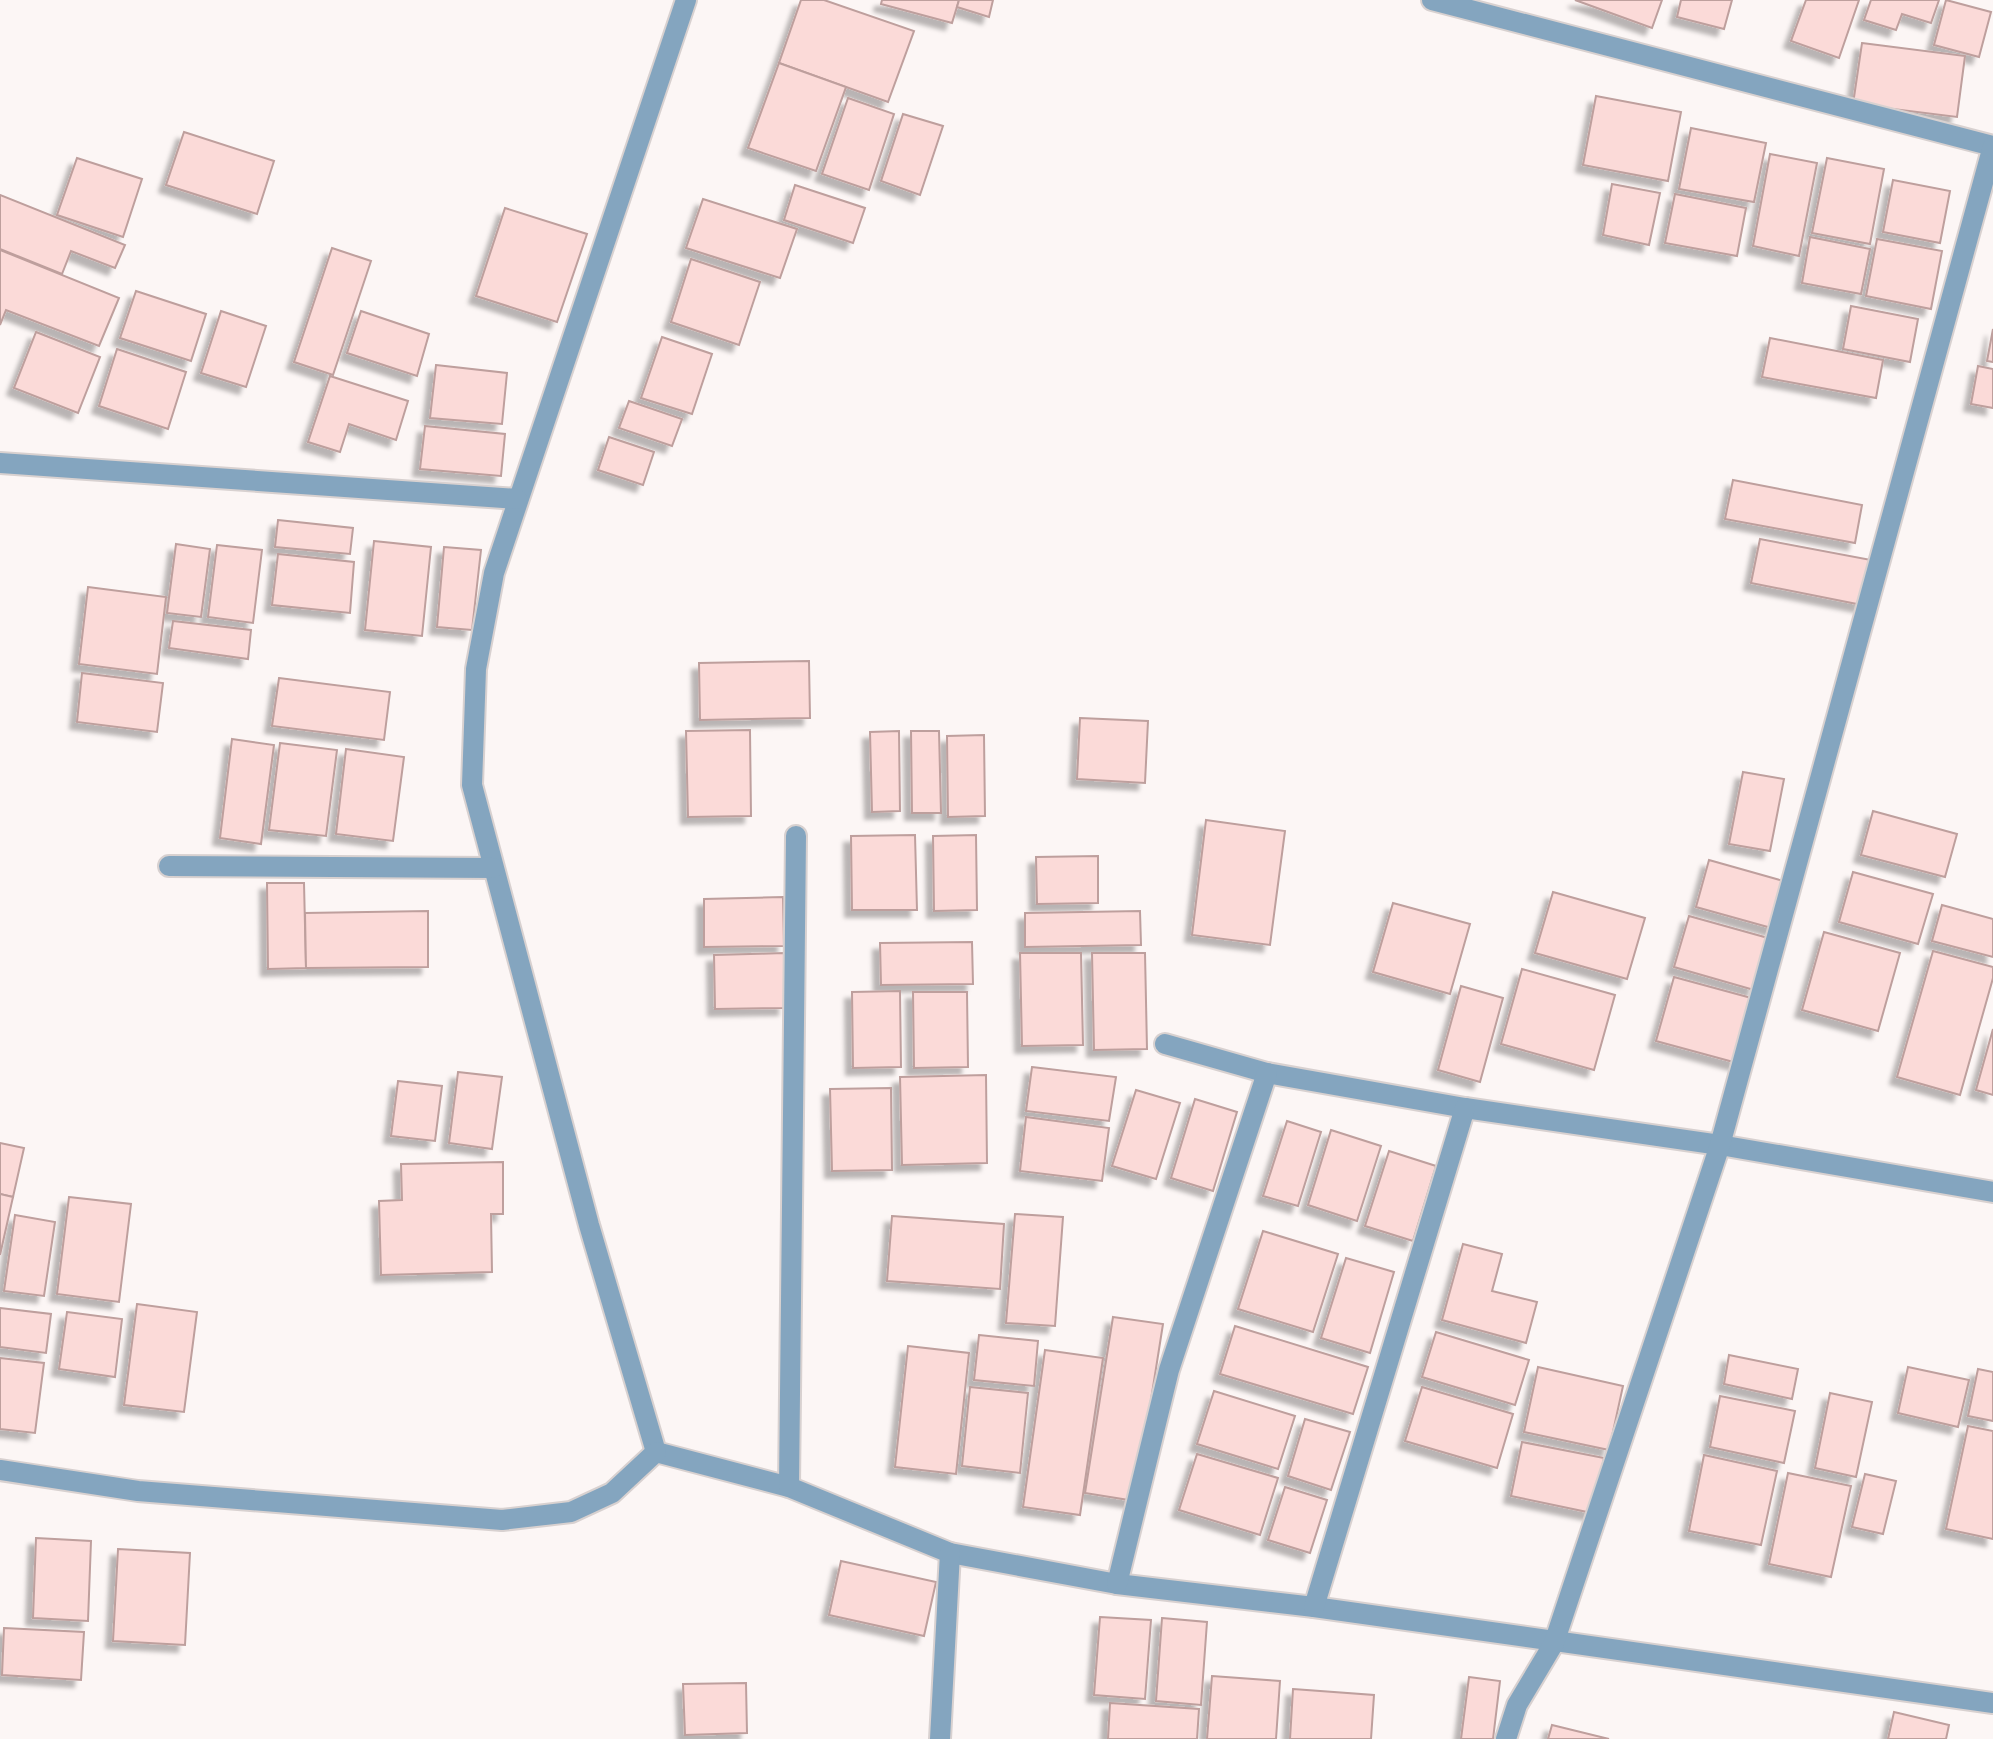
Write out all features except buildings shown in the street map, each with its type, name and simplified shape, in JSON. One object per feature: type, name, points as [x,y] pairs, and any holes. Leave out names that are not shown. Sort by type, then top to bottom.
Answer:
[{"type":"street","points":[[656,1452],[589,1225],[472,785],[476,669],[494,573],[686,0]]},
{"type":"street","points":[[1432,0],[1993,146],[1720,1145],[1554,1643],[1517,1705],[1506,1739]]},
{"type":"street","points":[[0,463],[517,499]]},
{"type":"street","points":[[789,1487],[796,836]]},
{"type":"street","points":[[169,866],[493,868]]},
{"type":"street","points":[[1165,1044],[1267,1073],[1465,1108],[1720,1145],[1993,1192]]},
{"type":"street","points":[[1117,1584],[1169,1370],[1267,1073]]},
{"type":"street","points":[[1314,1607],[1465,1108]]},
{"type":"street","points":[[656,1452],[789,1487],[950,1553],[1117,1584],[1314,1607],[1993,1703]]},
{"type":"street","points":[[0,1470],[138,1491],[502,1520],[571,1512],[612,1493],[656,1452]]},
{"type":"street","points":[[940,1739],[950,1553]]}]
